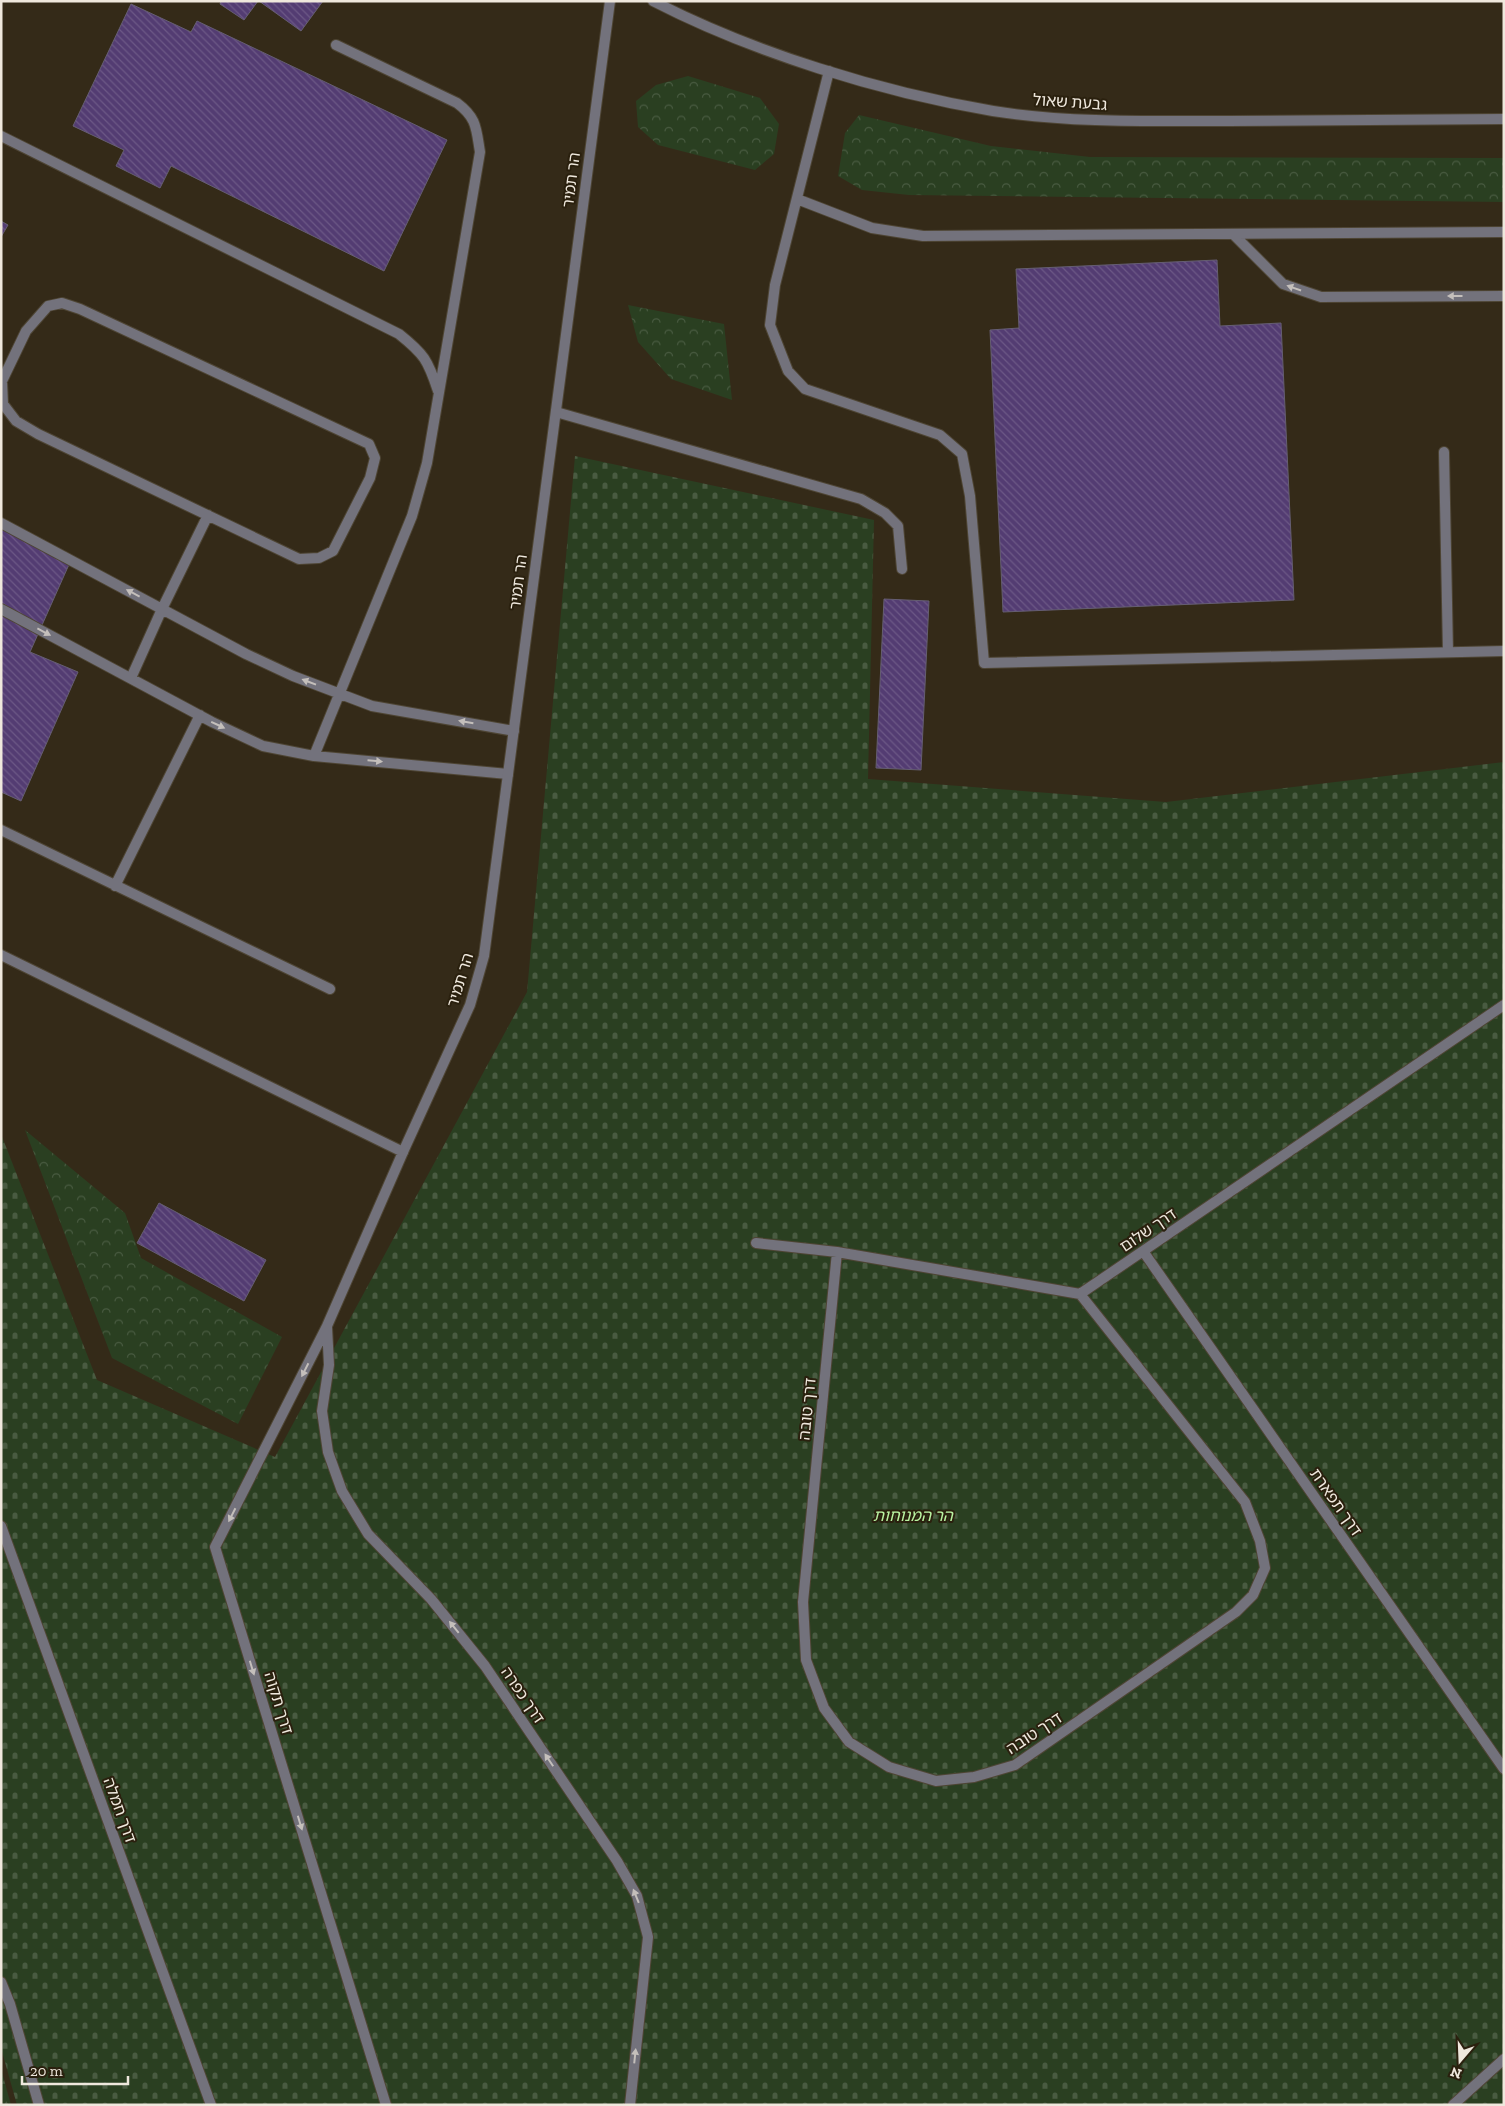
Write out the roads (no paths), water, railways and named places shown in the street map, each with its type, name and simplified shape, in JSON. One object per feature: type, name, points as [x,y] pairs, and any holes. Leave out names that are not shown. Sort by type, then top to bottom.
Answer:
[{"type":"street","name":"הר תמיר","points":[[327,1326],[470,1005],[484,956],[610,1]]},
{"type":"street","name":"גבעת שאול","points":[[653,1],[673,12],[760,47],[829,71],[920,96],[985,109],[1086,119],[1166,121],[1504,119]]},
{"type":"street","points":[[314,756],[412,516],[427,462],[480,152],[476,127],[469,112],[457,103],[336,45]]},
{"type":"street","points":[[829,71],[775,285],[770,325],[788,372],[805,388],[940,435],[962,454],[970,496],[984,663],[1504,651]]},
{"type":"street","points":[[1,136],[399,334],[422,353],[430,366],[439,394]]},
{"type":"street","points":[[797,198],[872,228],[923,236],[1504,232]]},
{"type":"street","points":[[1233,234],[1283,284],[1321,297],[1504,296]]},
{"type":"street","points":[[62,302],[98,317],[370,444],[375,458],[370,478],[333,551],[319,558],[298,559],[208,515],[38,434],[16,421],[3,404],[2,381],[26,331],[48,306],[62,302]]},
{"type":"street","points":[[556,412],[861,499],[885,512],[898,526],[902,569]]},
{"type":"street","points":[[1444,452],[1448,652]]},
{"type":"street","points":[[131,678],[208,515]]},
{"type":"street","points":[[1,523],[246,654],[293,676],[372,706],[514,731]]},
{"type":"street","points":[[1,609],[200,715],[263,746],[314,756],[508,774]]},
{"type":"street","points":[[115,886],[200,715]]},
{"type":"street","points":[[1,830],[330,989]]},
{"type":"street","points":[[1,955],[403,1152]]},
{"type":"street","name":"דרך שלום","points":[[1080,1294],[1504,1005]]},
{"type":"street","points":[[756,1242],[837,1252],[1080,1294]]},
{"type":"street","name":"דרך תפארת","points":[[1143,1251],[1504,1769]]},
{"type":"street","name":"דרך טובה","points":[[837,1252],[803,1602],[806,1660],[824,1708],[849,1742],[889,1767],[936,1781],[974,1777],[1015,1765],[1236,1612],[1253,1595],[1266,1568],[1260,1541],[1245,1502],[1080,1294]]},
{"type":"street","name":"דרך תקוה","points":[[327,1326],[215,1547],[386,2105]]},
{"type":"street","name":"דרך כפרה","points":[[327,1326],[329,1365],[322,1411],[328,1452],[342,1491],[368,1534],[431,1599],[485,1666],[617,1861],[636,1896],[648,1937],[630,2105]]},
{"type":"street","name":"דרך חמלה","points":[[1,1526],[211,2105]]},
{"type":"street","points":[[1,1982],[10,2004],[39,2105]]},
{"type":"street","points":[[1453,2105],[1504,2058]]},
{"type":"park label","name":"הר המנוחות","points":[[913,1515]]}]
